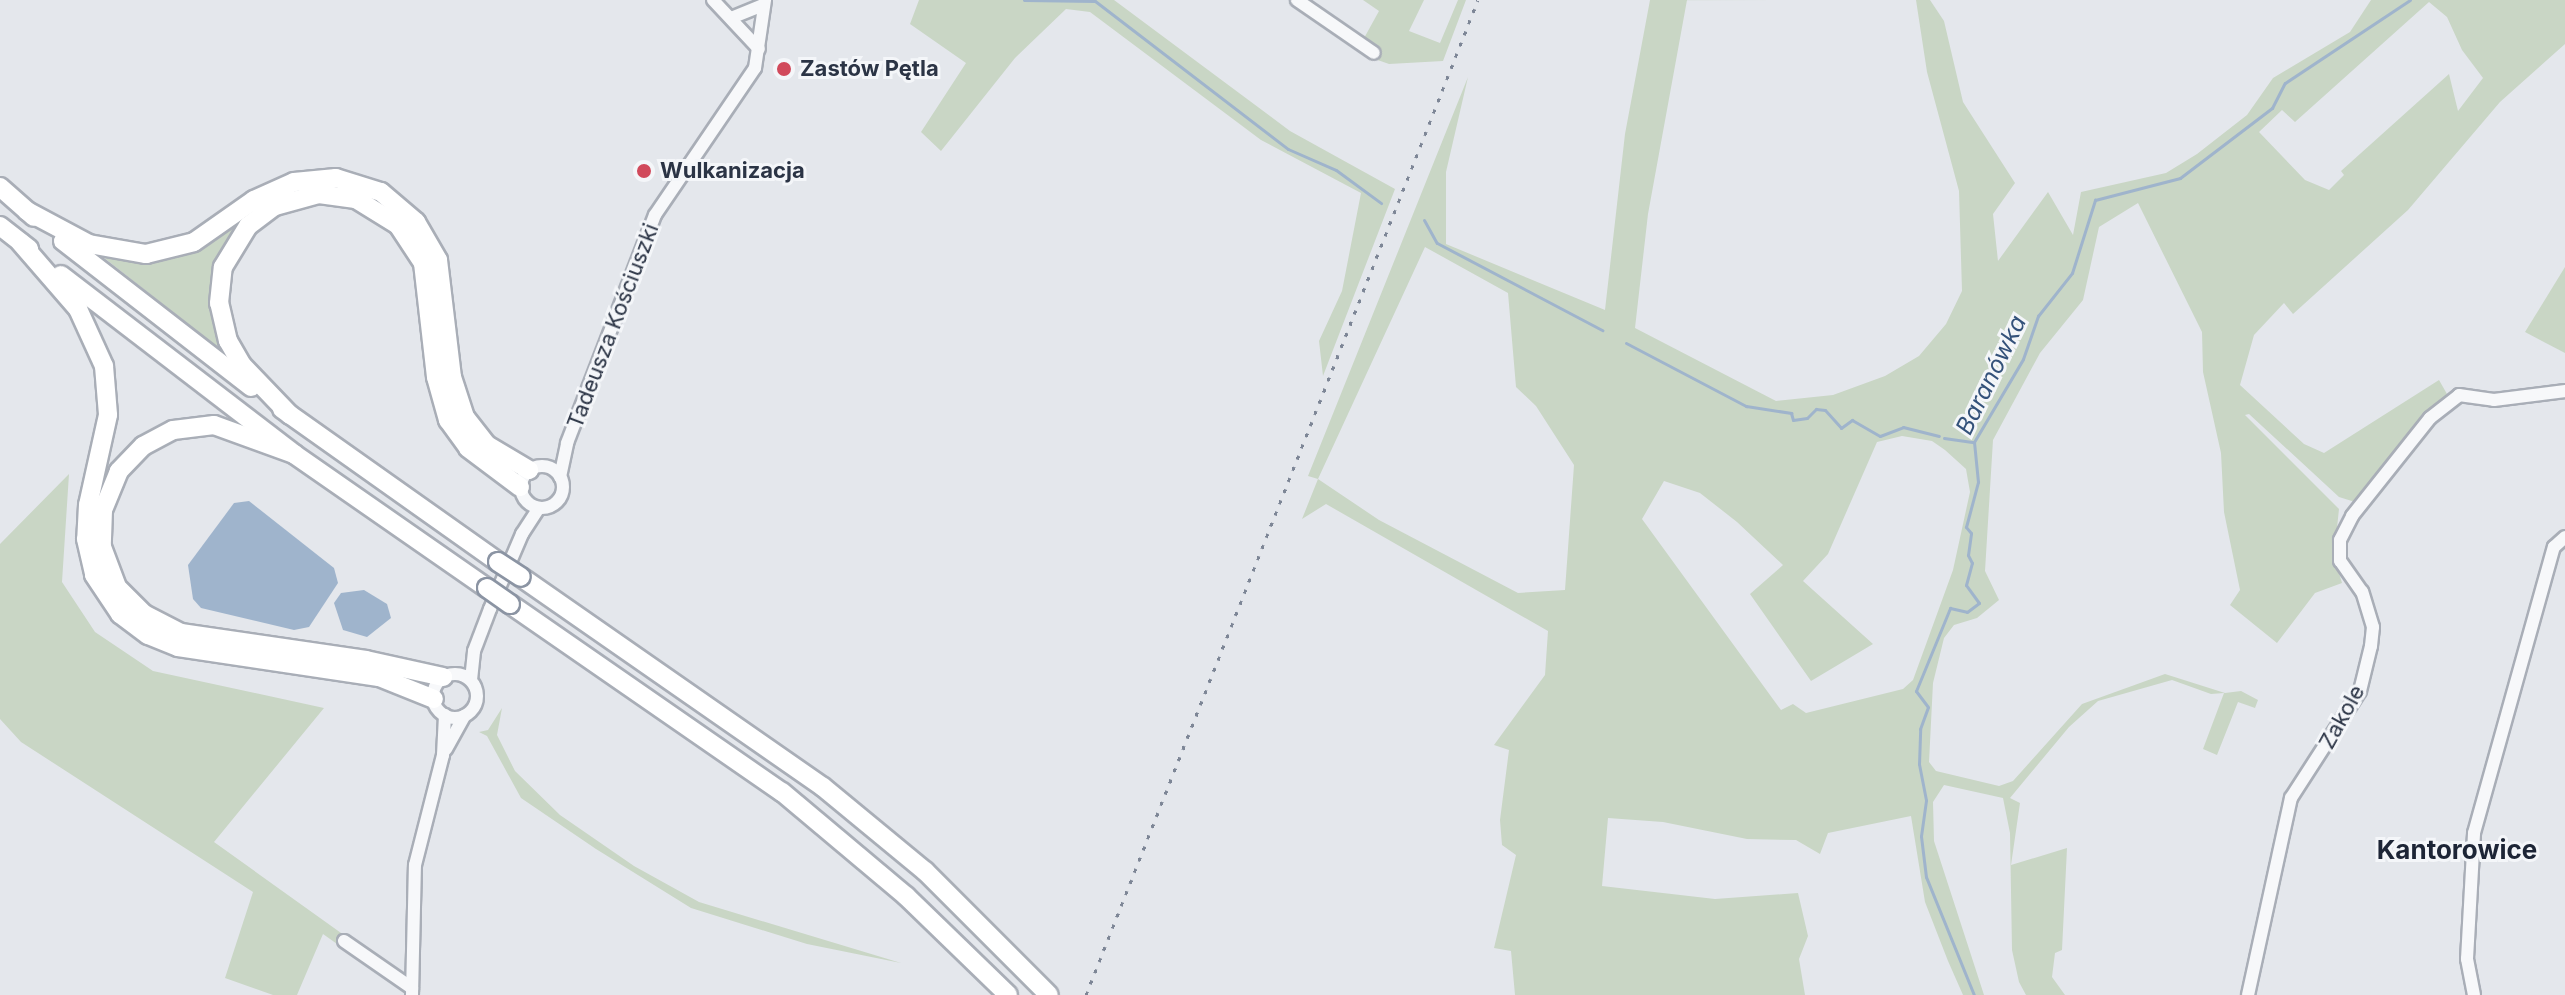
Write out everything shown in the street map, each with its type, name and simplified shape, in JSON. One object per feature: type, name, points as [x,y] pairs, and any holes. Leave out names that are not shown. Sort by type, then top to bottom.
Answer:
[{"type":"highway","points":[[27,211],[89,244],[146,254],[194,242],[254,200],[294,182],[336,178],[381,192],[416,222],[438,260],[452,377],[465,417],[487,445],[538,468]]},
{"type":"highway","points":[[0,187],[290,415],[823,787],[925,871],[1044,989]]},
{"type":"highway","points":[[290,415],[242,365],[228,341],[219,303],[223,267],[248,226],[275,206],[319,194],[356,199],[398,225],[423,263],[436,377],[448,420],[468,448],[529,500]]},
{"type":"highway","points":[[0,226],[294,454],[782,792],[906,896],[1008,995]]},
{"type":"highway","points":[[20,242],[78,309],[104,366],[108,415],[88,505],[86,539],[94,575],[120,614],[148,635],[178,647],[379,677],[434,699]]},
{"type":"highway","points":[[294,454],[214,425],[173,430],[143,446],[119,471],[103,510],[102,547],[117,587],[144,614],[181,633],[449,676]]},
{"type":"street","points":[[713,0],[759,49]]},
{"type":"street","points":[[1297,0],[1374,53]]},
{"type":"street","points":[[731,18],[764,2]]},
{"type":"street","name":"Tadeusza Kościuszki","points":[[567,443],[538,468],[529,500],[559,499],[567,443],[655,215],[736,101],[759,49],[764,2]]},
{"type":"street","name":"Zakole","points":[[2248,995],[2291,798],[2360,691],[2371,646],[2373,627],[2362,592],[2340,561],[2340,540],[2352,516],[2430,418],[2459,395],[2494,400],[2565,391]]},
{"type":"street","points":[[538,468],[560,477]]},
{"type":"street","points":[[443,755],[464,716],[476,703],[471,680],[474,651],[522,534],[529,500]]},
{"type":"street","points":[[2474,995],[2467,959],[2474,833],[2554,547],[2565,537]]},
{"type":"street","points":[[412,991],[415,865],[443,755],[445,715],[434,699],[449,676],[474,651]]},
{"type":"street","points":[[449,676],[471,680]]},
{"type":"street","points":[[445,715],[464,716]]},
{"type":"street","points":[[344,941],[412,991]]},
{"type":"green space","points":[[919,0],[1114,0],[1290,131],[1395,189],[1323,376],[1319,341],[1342,291],[1361,193],[1261,140],[1090,12],[1066,9],[1015,58],[941,151],[921,132],[966,63],[910,24]]},
{"type":"green space","points":[[1363,0],[1424,0],[1409,31],[1440,43],[1458,0],[1466,0],[1443,61],[1389,64],[1372,58],[1363,40],[1379,11]]},
{"type":"green space","points":[[1650,0],[1687,0],[1648,214],[1635,328],[1776,401],[1833,395],[1885,376],[1919,356],[1946,324],[1962,291],[1959,191],[1927,72],[1916,0],[1930,0],[1944,21],[1963,102],[2015,183],[1993,214],[1998,261],[2048,192],[2073,235],[2081,192],[2166,173],[2197,154],[2247,115],[2273,78],[2350,32],[2371,0],[2565,0],[2565,44],[2500,102],[2408,210],[2293,314],[2284,303],[2254,335],[2240,385],[2304,444],[2324,453],[2439,380],[2447,394],[2355,502],[2339,497],[2249,414],[2245,415],[2339,509],[2334,556],[2342,583],[2315,593],[2277,643],[2230,605],[2240,590],[2224,512],[2221,453],[2203,372],[2202,332],[2138,203],[2099,227],[2083,300],[2040,353],[1993,440],[1985,571],[1999,600],[1977,618],[1954,625],[1944,638],[1933,683],[1929,762],[1936,771],[1999,786],[2013,781],[2082,704],[2165,674],[2225,693],[2241,691],[2258,700],[2255,708],[2238,702],[2217,755],[2203,749],[2224,693],[2211,694],[2172,680],[2098,701],[2069,727],[2010,798],[2020,803],[2011,865],[2067,848],[2062,950],[2055,953],[2052,977],[2065,995],[2026,995],[2019,982],[2012,950],[2010,833],[2003,798],[1944,785],[1933,802],[1934,841],[1984,995],[1963,995],[1948,961],[1925,902],[1911,816],[1828,833],[1820,854],[1796,840],[1747,839],[1663,822],[1608,818],[1602,886],[1715,899],[1798,893],[1808,936],[1799,959],[1805,995],[1515,995],[1511,951],[1494,948],[1516,855],[1502,845],[1500,820],[1509,750],[1494,745],[1545,675],[1548,631],[1326,504],[1302,519],[1318,479],[1308,476],[1468,77],[1446,172],[1446,244],[1605,310],[1625,134]],"holes":[[[2429,2],[2447,17],[2462,50],[2483,78],[2458,111],[2449,74],[2341,171],[2344,175],[2329,190],[2305,180],[2259,132],[2282,110],[2295,122]],[[1425,247],[1508,293],[1516,387],[1536,406],[1574,465],[1565,590],[1518,593],[1379,520],[1318,479]],[[1902,436],[1932,441],[1966,469],[1970,492],[1953,570],[1913,680],[1903,689],[1806,713],[1793,704],[1781,710],[1642,519],[1664,481],[1700,493],[1783,565],[1750,594],[1811,681],[1873,644],[1803,581],[1828,554],[1877,442]]]},
{"type":"green space","points":[[247,212],[223,251],[213,314],[226,354],[103,257],[140,262],[172,258]]},
{"type":"green space","points":[[2565,267],[2565,353],[2525,332]]},
{"type":"green space","points":[[69,474],[62,582],[95,632],[153,671],[324,708],[214,842],[397,973],[399,988],[323,934],[297,995],[273,995],[225,978],[253,892],[21,742],[0,719],[0,544]]},
{"type":"green space","points":[[502,708],[497,735],[515,771],[560,815],[634,866],[699,902],[901,963],[807,944],[691,908],[596,849],[521,798],[487,736],[479,732],[488,730]]},
{"type":"water","points":[[249,501],[334,568],[338,583],[309,627],[294,630],[201,608],[193,599],[188,565],[234,503]]},
{"type":"water","points":[[364,590],[387,604],[391,618],[367,637],[343,630],[334,603],[341,593]]},
{"type":"waterway","points":[[1024,0],[1095,1],[1288,149],[1336,170],[1381,203]]},
{"type":"waterway","name":"Baranówka","points":[[1974,995],[1926,877],[1921,836],[1926,800],[1919,764],[1920,729],[1928,707],[1916,691],[1950,608],[1967,612],[1979,603],[1966,585],[1972,563],[1968,555],[1971,533],[1966,527],[1978,482],[1974,442],[2023,359],[2038,316],[2072,273],[2095,200],[2180,178],[2272,108],[2285,83],[2410,0]]},
{"type":"waterway","points":[[1424,220],[1437,243],[1602,330]]},
{"type":"waterway","points":[[1626,343],[1746,406],[1791,413],[1793,420],[1807,418],[1816,409],[1825,410],[1841,428],[1852,420],[1880,436],[1903,427],[1939,436]]},
{"type":"waterway","points":[[1944,438],[1974,442]]},
{"type":"railway","points":[[1086,995],[1478,0]]},
{"type":"place","name":"Zastów Pętla","points":[[784,69]]},
{"type":"place","name":"Wulkanizacja","points":[[644,171]]},
{"type":"district","name":"Kantorowice","points":[[2457,850]]}]
